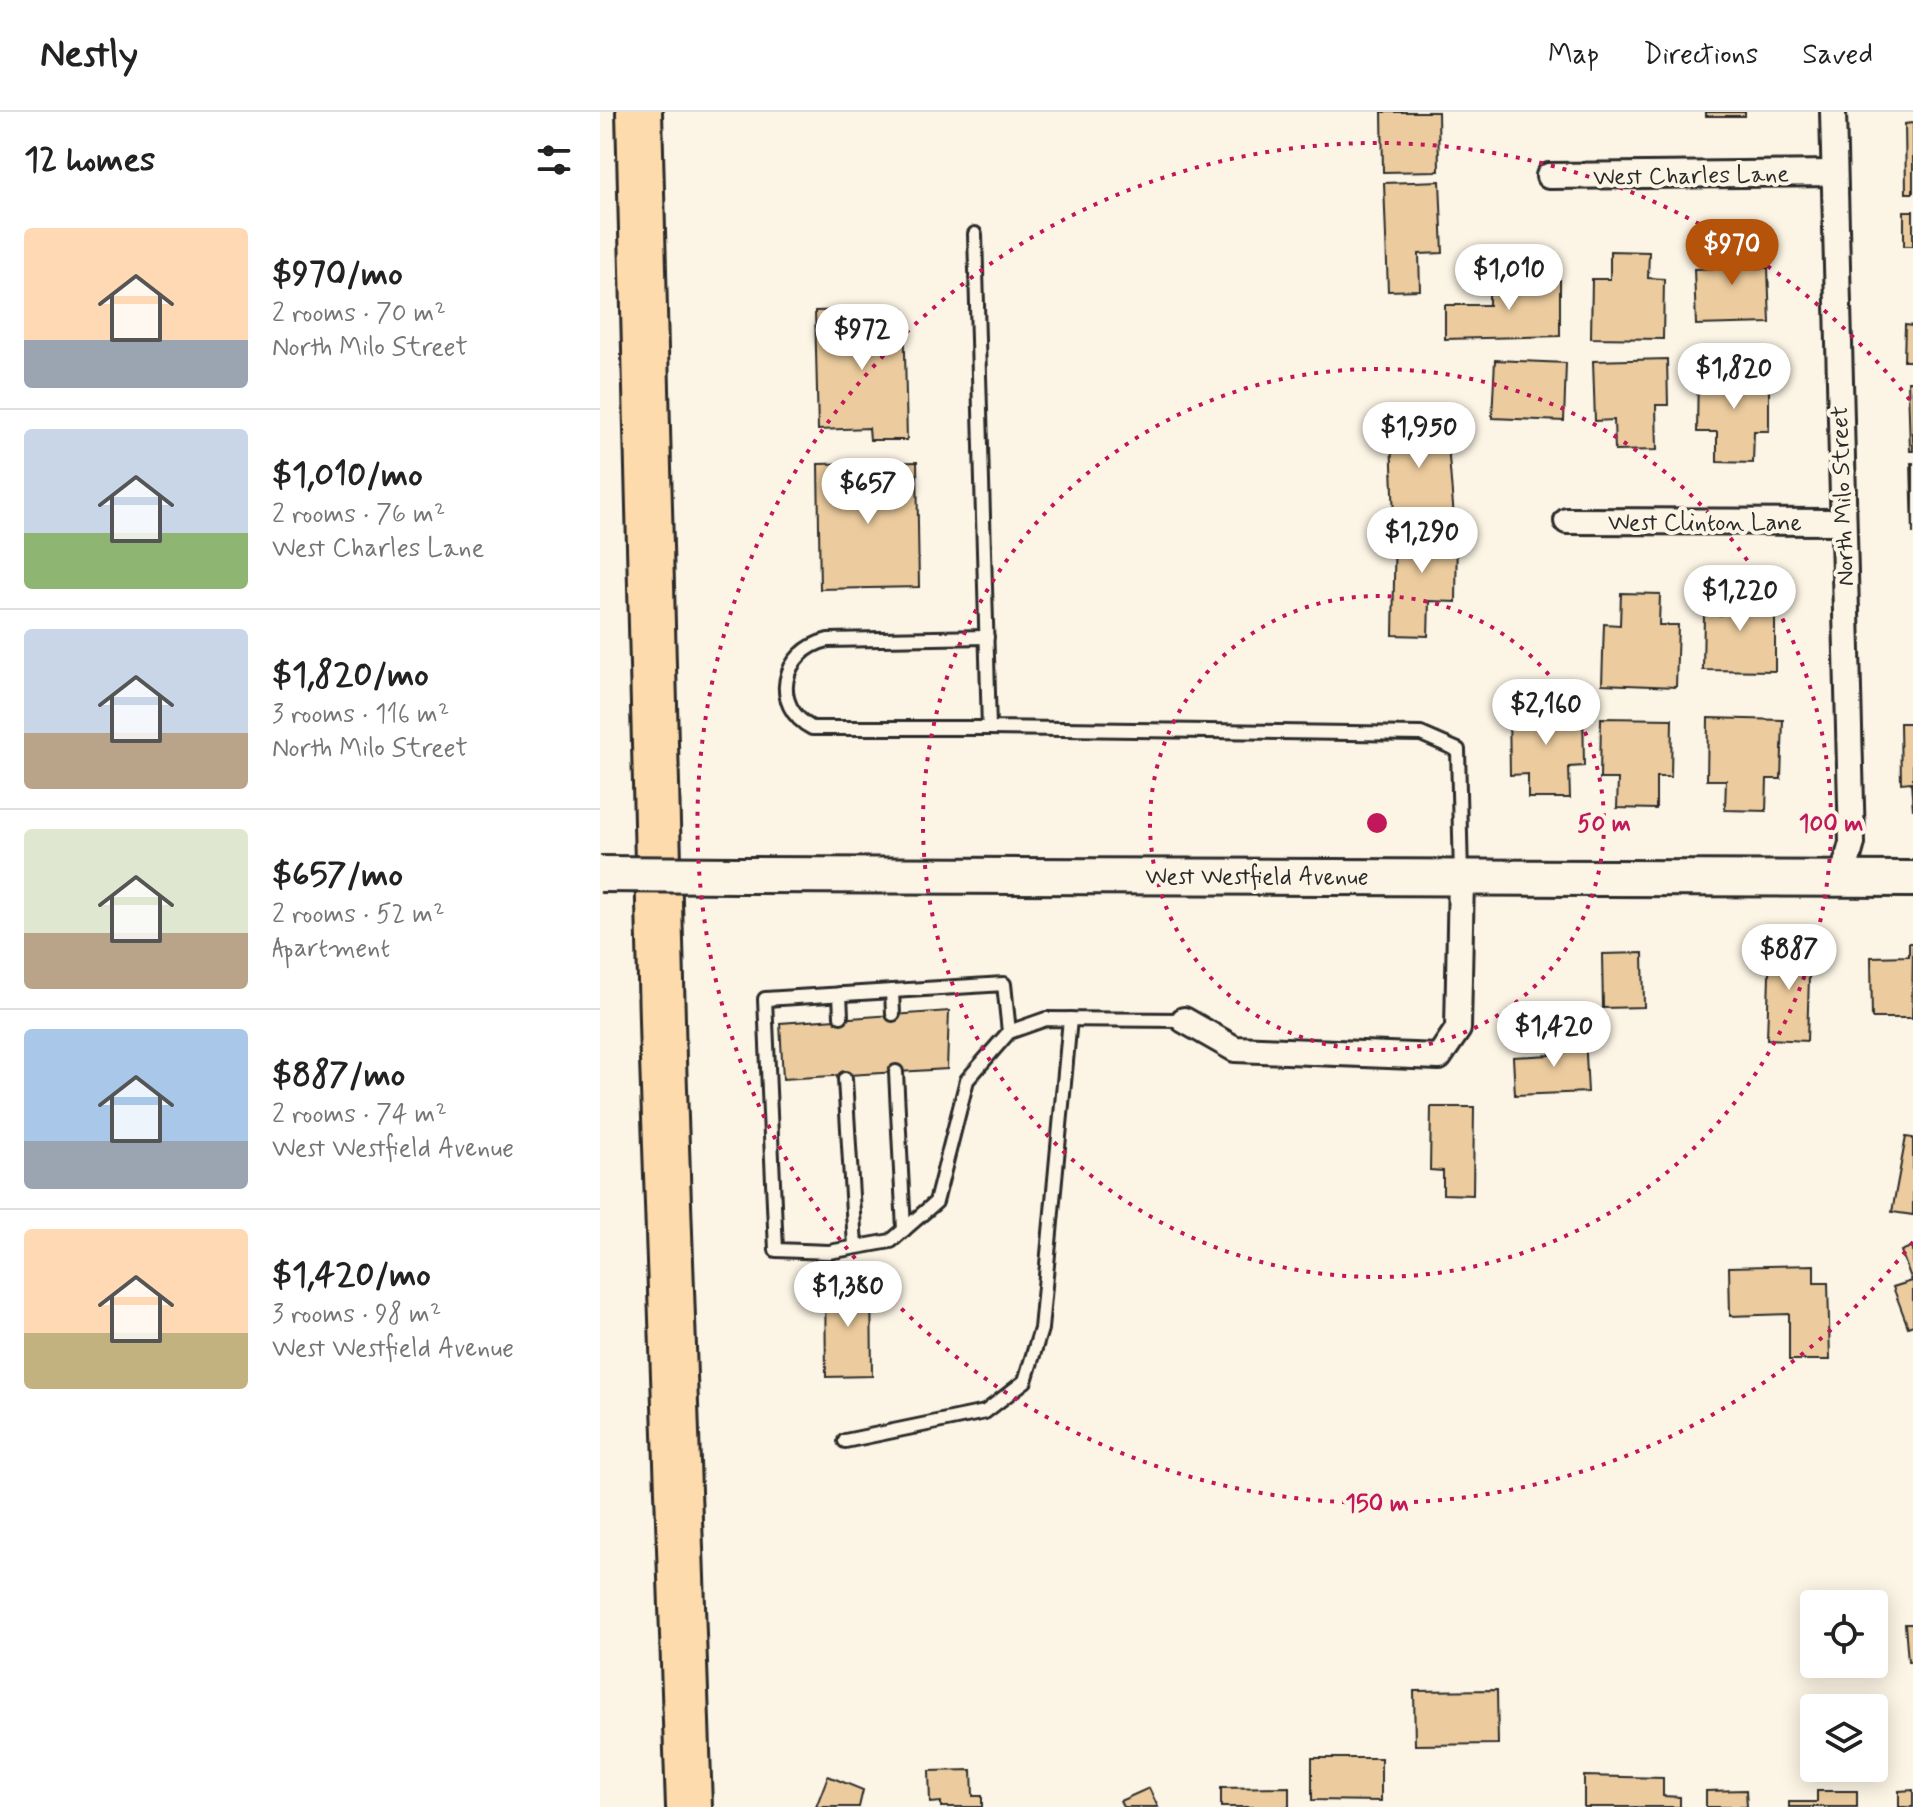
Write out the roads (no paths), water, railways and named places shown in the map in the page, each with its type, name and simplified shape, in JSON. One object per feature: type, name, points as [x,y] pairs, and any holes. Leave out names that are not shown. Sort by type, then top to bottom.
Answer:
[{"type":"highway","points":[[639,112],[663,1060],[689,1807]]},
{"type":"street","name":"North Milo Street","points":[[1833,112],[1852,843],[1842,879]]},
{"type":"street","name":"West Charles Lane","points":[[1549,176],[1834,173]]},
{"type":"street","name":"West Clinton Lane","points":[[1567,521],[1843,522]]},
{"type":"street","name":"West Westfield Avenue","points":[[600,874],[1913,879]]},
{"type":"street","points":[[1184,1020],[1235,1049],[1439,1057],[1458,1029],[1461,877]]},
{"type":"lane","points":[[975,234],[989,728]]},
{"type":"lane","points":[[987,637],[828,640],[809,644],[797,654],[790,668],[788,697],[793,713],[812,728],[1421,734],[1458,750],[1461,877]]},
{"type":"lane","points":[[1009,1032],[1004,984],[765,999],[776,1250],[829,1252],[891,1241],[936,1202],[967,1080],[1009,1032],[1046,1019],[1184,1020]]},
{"type":"lane","points":[[892,991],[893,1014]]},
{"type":"lane","points":[[840,994],[841,1016]]},
{"type":"lane","points":[[845,1441],[985,1412],[1025,1381],[1041,1329],[1070,1019]]},
{"type":"lane","points":[[896,1072],[904,1230]]},
{"type":"lane","points":[[845,1079],[855,1246]]}]
